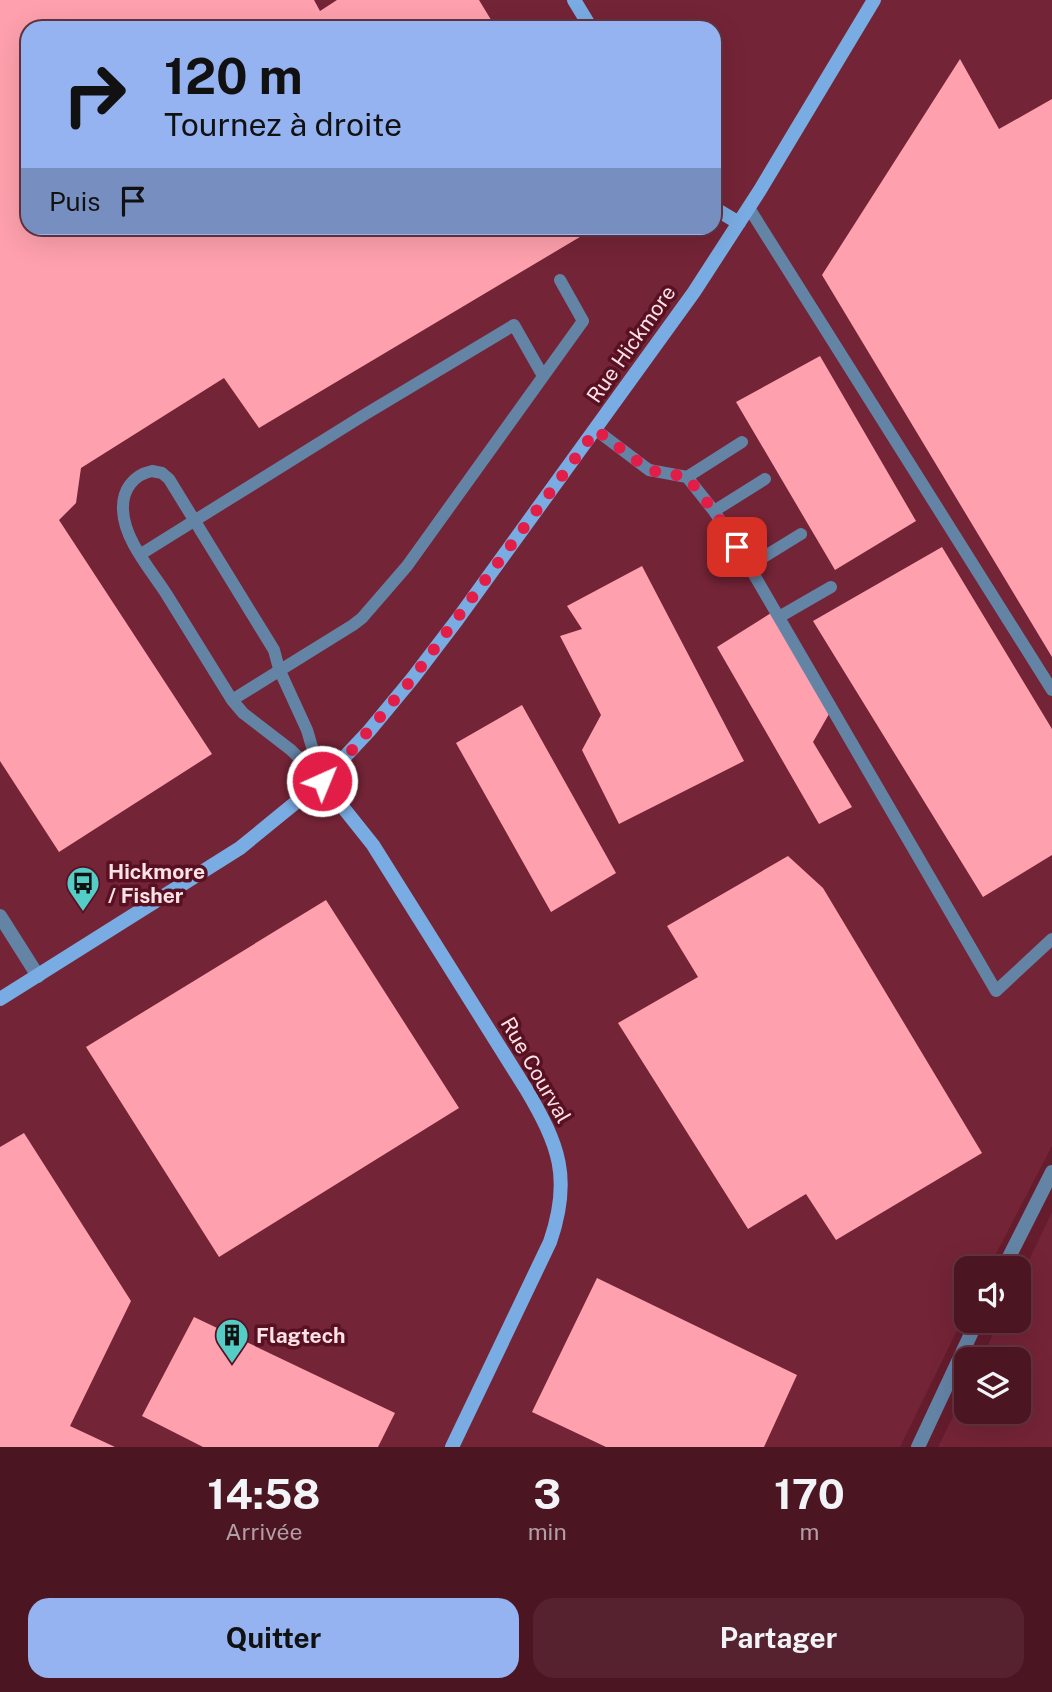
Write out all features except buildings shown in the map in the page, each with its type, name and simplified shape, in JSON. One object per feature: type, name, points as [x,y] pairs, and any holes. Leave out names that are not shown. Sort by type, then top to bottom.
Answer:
[{"type":"street","points":[[573,0],[586,21]]},
{"type":"street","name":"Rue Hickmore","points":[[0,999],[240,848],[322,781],[361,739],[412,679],[694,292],[749,208],[874,0]]},
{"type":"street","points":[[721,212],[739,223]]},
{"type":"street","name":"Rue Courval","points":[[322,781],[373,845],[526,1089],[547,1128],[559,1158],[562,1195],[560,1213],[550,1242],[452,1447]]},
{"type":"street","points":[[0,916],[38,976]]},
{"type":"street","points":[[1010,1256],[1052,1172]]},
{"type":"street","points":[[918,1447],[971,1333]]},
{"type":"lane","points":[[749,208],[1052,690]]},
{"type":"lane","points":[[232,700],[353,625],[407,566],[583,321],[560,280]]},
{"type":"lane","points":[[141,554],[364,415],[514,326],[543,376]]},
{"type":"lane","points":[[596,430],[649,470],[687,477],[714,511],[749,566],[996,990],[1052,939]]},
{"type":"lane","points":[[687,477],[742,442]]},
{"type":"lane","points":[[142,473],[162,473],[169,479],[274,650],[279,669],[307,730],[322,781],[291,750],[243,713],[232,700],[129,534],[122,512],[127,488],[142,473]]},
{"type":"lane","points":[[714,511],[765,479]]},
{"type":"lane","points":[[749,566],[801,534]]},
{"type":"lane","points":[[779,617],[831,587]]},
{"type":"shaded area","points":[[0,0],[1052,0],[1052,1146],[995,1256],[954,1256],[956,1333],[900,1447],[0,1447]]},
{"type":"shaded area","points":[[1052,1212],[1052,1447],[938,1447],[954,1414],[954,1424],[1031,1424],[1031,1347],[987,1347],[993,1333],[1031,1333],[1031,1256]]},
{"type":"place","name":"Hickmore / Fisher","points":[[83,913]]},
{"type":"place","name":"Flagtech","points":[[232,1365]]},
{"type":"route","points":[[322,781],[354,748],[412,679],[596,430],[621,446],[649,470],[687,477],[714,511],[737,547]]}]
